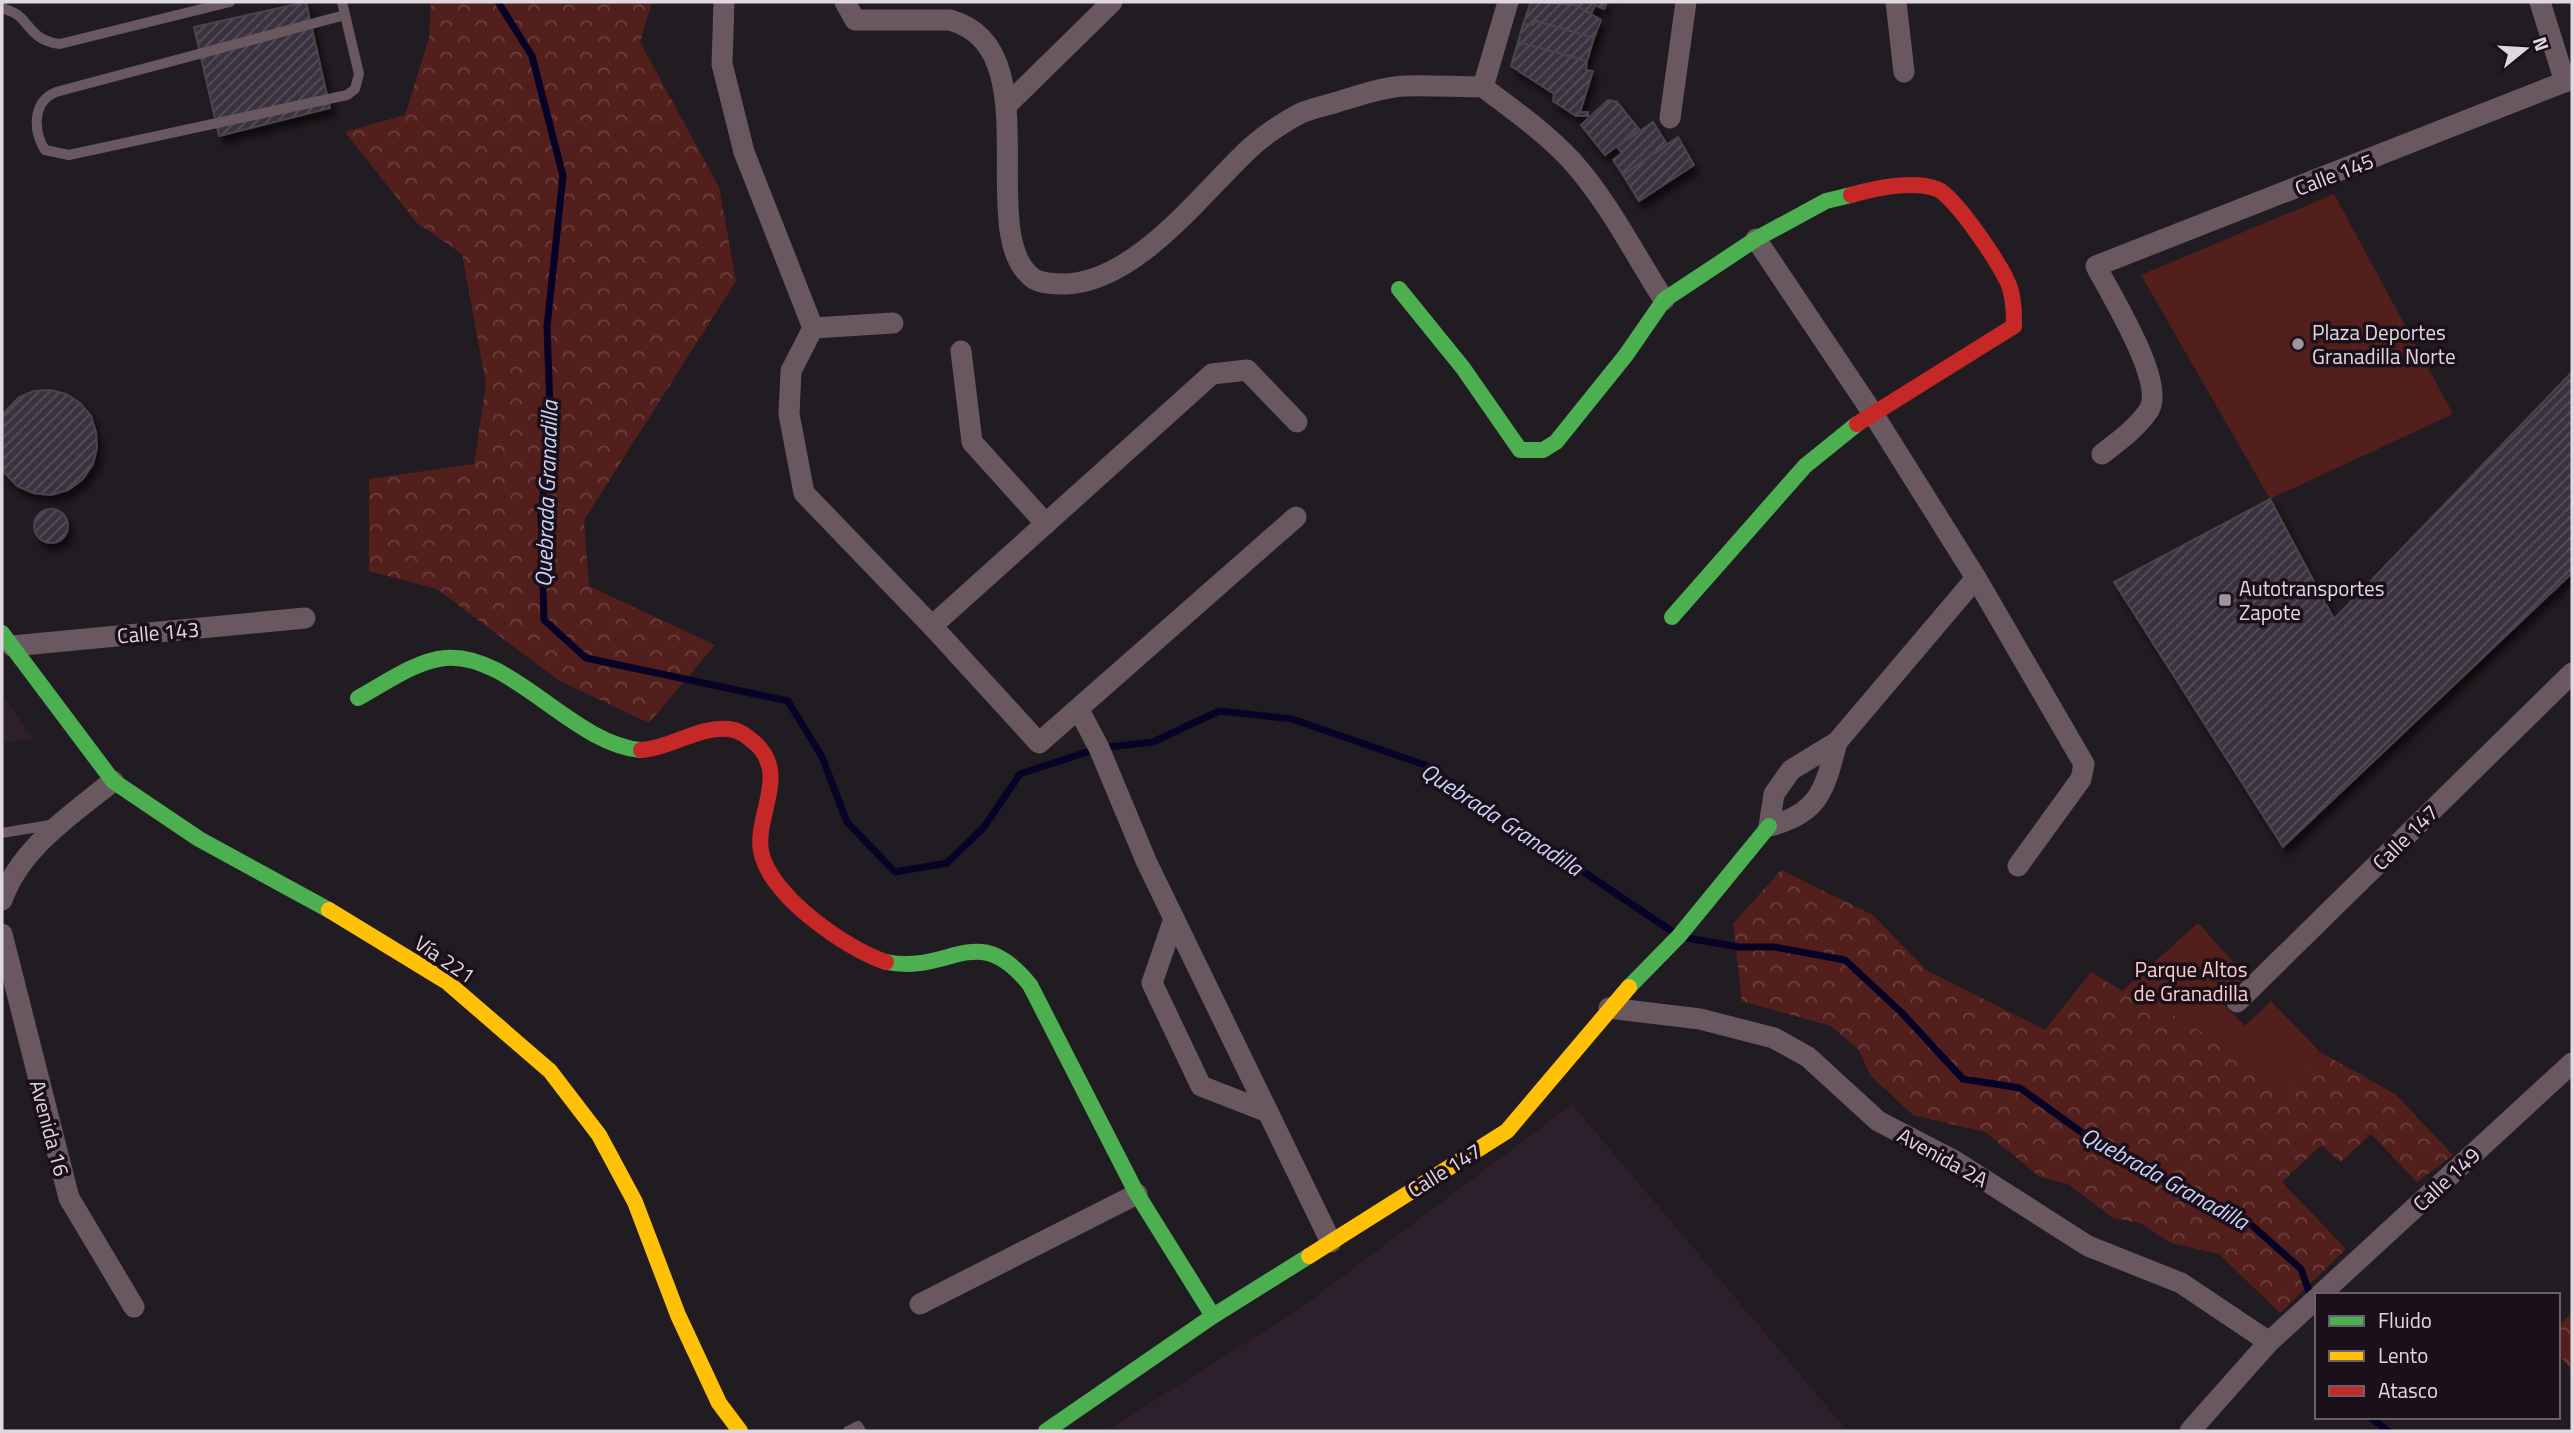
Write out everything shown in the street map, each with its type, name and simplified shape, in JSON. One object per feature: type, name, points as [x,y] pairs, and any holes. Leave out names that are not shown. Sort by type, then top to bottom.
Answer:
[{"type":"street","points":[[724,2],[722,64],[744,152],[813,328],[791,372],[789,414],[804,493],[1040,743],[1296,517]]},
{"type":"street","points":[[845,2],[855,20],[950,20],[978,32],[990,50],[1008,104],[1006,150],[1011,230],[1024,271],[1037,281],[1079,284],[1135,258],[1251,147],[1303,112],[1401,86],[1483,87],[1539,129],[1571,161],[1601,200],[1664,300]]},
{"type":"street","points":[[1008,104],[1112,2]]},
{"type":"street","points":[[1483,87],[1508,2]]},
{"type":"street","points":[[1670,118],[1686,2]]},
{"type":"street","points":[[1896,2],[1904,72]]},
{"type":"street","points":[[2540,2],[2568,80]]},
{"type":"street","name":"Calle 145","points":[[2102,454],[2128,434],[2150,408],[2153,390],[2148,369],[2096,266],[2568,80]]},
{"type":"street","points":[[1399,289],[1463,368],[1520,450],[1543,450],[1565,432],[1626,355],[1664,300],[1756,239],[1826,201],[1866,191],[1919,185],[1939,190],[1956,202],[2009,285],[2014,305],[2014,326],[1872,412],[1805,466],[1672,617]]},
{"type":"street","points":[[1756,239],[1872,412],[1976,578],[2084,764],[2081,779],[2018,866]]},
{"type":"street","points":[[813,328],[893,323]]},
{"type":"street","points":[[961,351],[972,442],[1046,524]]},
{"type":"street","points":[[932,626],[1212,374],[1247,370],[1297,422]]},
{"type":"street","points":[[1837,741],[1826,786],[1807,811],[1790,821],[1769,826],[1774,794],[1791,770],[1837,741],[1976,578]]},
{"type":"street","name":"Calle 143","points":[[7,639],[305,618]]},
{"type":"street","name":"Vía 221","points":[[7,639],[113,781],[199,839],[302,894],[447,982],[550,1071],[600,1135],[635,1202],[678,1315],[713,1390],[740,1431]]},
{"type":"street","points":[[358,698],[431,662],[447,657],[469,659],[573,722],[638,750],[662,748],[712,730],[729,727],[743,732],[760,748],[774,779],[764,818],[761,853],[780,887],[846,944],[873,959],[895,966],[918,965],[978,950],[994,953],[1008,961],[1030,985],[1137,1194],[1213,1316]]},
{"type":"street","name":"Calle 147","points":[[2237,1002],[2572,673]]},
{"type":"street","points":[[1079,710],[1174,919],[1331,1242]]},
{"type":"street","points":[[2,900],[10,876],[48,833],[113,781]]},
{"type":"street","name":"Calle 147","points":[[1046,1431],[1213,1316],[1507,1131],[1609,1008],[1679,936],[1769,826]]},
{"type":"street","points":[[1174,919],[1152,983],[1201,1086],[1268,1112]]},
{"type":"street","name":"Avenida 16","points":[[2,934],[69,1198],[134,1307]]},
{"type":"street","name":"Avenida 2A","points":[[1609,1008],[1700,1019],[1774,1038],[1808,1057],[1878,1121],[1955,1161],[2088,1246],[2181,1283],[2269,1342]]},
{"type":"street","name":"Calle 149","points":[[2321,1293],[2572,1063]]},
{"type":"street","points":[[920,1304],[1137,1194]]},
{"type":"street","name":"Calle 149","points":[[2190,1431],[2269,1342],[2315,1299]]},
{"type":"lane","points":[[2,5],[3,9],[20,16],[34,36],[60,44],[230,2]]},
{"type":"lane","points":[[341,2],[345,15],[359,74],[355,89],[347,95],[69,155],[45,150],[39,140],[37,115],[48,95],[345,15]]},
{"type":"lane","points":[[2,833],[62,823]]},
{"type":"lane","points":[[848,1431],[858,1426],[861,1431]]},
{"type":"shaded area","points":[[2,695],[34,739],[2,743]]},
{"type":"shaded area","points":[[1572,1104],[1846,1429],[1844,1431],[1106,1431],[1302,1307]]},
{"type":"green space","points":[[431,2],[652,2],[640,42],[719,187],[736,281],[584,520],[589,586],[715,645],[649,723],[558,680],[437,589],[369,571],[369,479],[474,464],[486,384],[462,254],[417,223],[345,132],[405,115],[429,38]]},
{"type":"green space","name":"Plaza Deportes Granadilla Norte","points":[[2334,194],[2453,414],[2270,499],[2141,275]]},
{"type":"green space","points":[[1781,870],[1873,915],[1926,970],[2045,1030],[2091,972],[2122,991],[2188,1022],[2279,1090],[2320,1052],[2395,1094],[2453,1155],[2417,1182],[2371,1134],[2341,1162],[2321,1145],[2282,1182],[2346,1249],[2280,1313],[2219,1254],[2171,1243],[2140,1223],[2113,1218],[2068,1184],[2040,1177],[1985,1132],[1913,1115],[1871,1076],[1858,1049],[1831,1026],[1742,1001],[1733,924]]},
{"type":"green space","name":"Parque Altos de Granadilla","points":[[2198,923],[2245,975],[2222,1003],[2245,1026],[2271,1001],[2320,1052],[2279,1090],[2188,1022],[2122,991]]},
{"type":"green space","points":[[2572,1313],[2572,1371],[2560,1356],[2560,1324]]},
{"type":"building","points":[[306,2],[330,108],[219,136],[194,27]]},
{"type":"building","points":[[1531,2],[1607,2],[1604,9],[1595,5],[1591,14],[1575,5]]},
{"type":"building","points":[[1531,2],[1575,5],[1591,14],[1601,20],[1594,38],[1536,21],[1533,25],[1523,24]]},
{"type":"building","points":[[1536,21],[1594,38],[1587,61],[1518,42],[1523,24],[1533,25]]},
{"type":"building","points":[[1518,42],[1587,61],[1586,70],[1593,71],[1580,112],[1588,112],[1588,116],[1576,116],[1553,101],[1554,94],[1511,66]]},
{"type":"building","points":[[1608,100],[1617,102],[1639,129],[1605,155],[1581,125]]},
{"type":"building","points":[[1653,122],[1667,144],[1623,175],[1613,160],[1622,153],[1617,147]]},
{"type":"building","points":[[1678,137],[1694,165],[1639,201],[1623,175]]},
{"type":"building","name":"Autotransportes Zapote","points":[[2572,372],[2572,573],[2283,847],[2114,582],[2270,499],[2334,619]]},
{"type":"building","points":[[50,390],[66,394],[80,403],[91,416],[97,448],[93,464],[83,479],[68,490],[51,495],[33,493],[17,486],[2,470],[2,415],[19,397],[34,391]]},
{"type":"building","points":[[51,509],[63,514],[68,526],[63,538],[51,543],[39,538],[34,526],[39,514]]},
{"type":"waterway","name":"Quebrada Granadilla","points":[[498,2],[532,56],[563,176],[547,327],[551,436],[541,513],[544,620],[586,658],[788,701],[822,757],[847,822],[895,872],[947,863],[984,827],[1020,774],[1099,748],[1153,742],[1219,711],[1292,719],[1425,765],[1673,932]]},
{"type":"waterway","name":"Quebrada Granadilla","points":[[1687,938],[1739,947],[1774,947],[1845,960],[1902,1013],[1963,1079],[2020,1088],[2106,1150],[2247,1221],[2301,1269],[2315,1308]]},
{"type":"waterway","name":"Quebrada Granadilla","points":[[2373,1419],[2388,1431]]},
{"type":"traffic: fast","points":[[1399,289],[1463,368],[1520,450],[1543,450],[1556,442],[1626,355],[1664,300],[1756,239],[1826,201],[1851,195]]},
{"type":"traffic: fast","points":[[1672,617],[1805,466],[1857,424]]},
{"type":"traffic: fast","points":[[2,633],[113,781],[199,839],[329,910]]},
{"type":"traffic: fast","points":[[358,698],[422,664],[445,658],[470,660],[494,669],[518,683],[591,732],[615,744],[641,750]]},
{"type":"traffic: fast","points":[[1629,987],[1679,936],[1769,826]]},
{"type":"traffic: fast","points":[[886,962],[929,962],[962,953],[978,952],[994,955],[1011,965],[1030,985],[1137,1194],[1213,1316]]},
{"type":"traffic: fast","points":[[1046,1431],[1213,1316],[1309,1256]]},
{"type":"traffic: slow","points":[[329,910],[447,982],[550,1071],[599,1135],[635,1202],[678,1315],[719,1403],[740,1431]]},
{"type":"traffic: slow","points":[[1309,1256],[1507,1131],[1629,987]]},
{"type":"traffic: jam","points":[[1851,195],[1905,185],[1927,186],[1945,194],[1966,218],[1999,266],[2010,288],[2014,316],[2014,326],[1857,424]]},
{"type":"traffic: jam","points":[[641,750],[718,729],[737,731],[753,741],[765,756],[770,769],[769,796],[760,837],[761,851],[767,868],[778,885],[812,918],[851,945],[886,962]]},
{"type":"place","name":"Plaza Deportes Granadilla Norte","points":[[2298,344]]},
{"type":"place","name":"Autotransportes Zapote","points":[[2225,600]]}]
